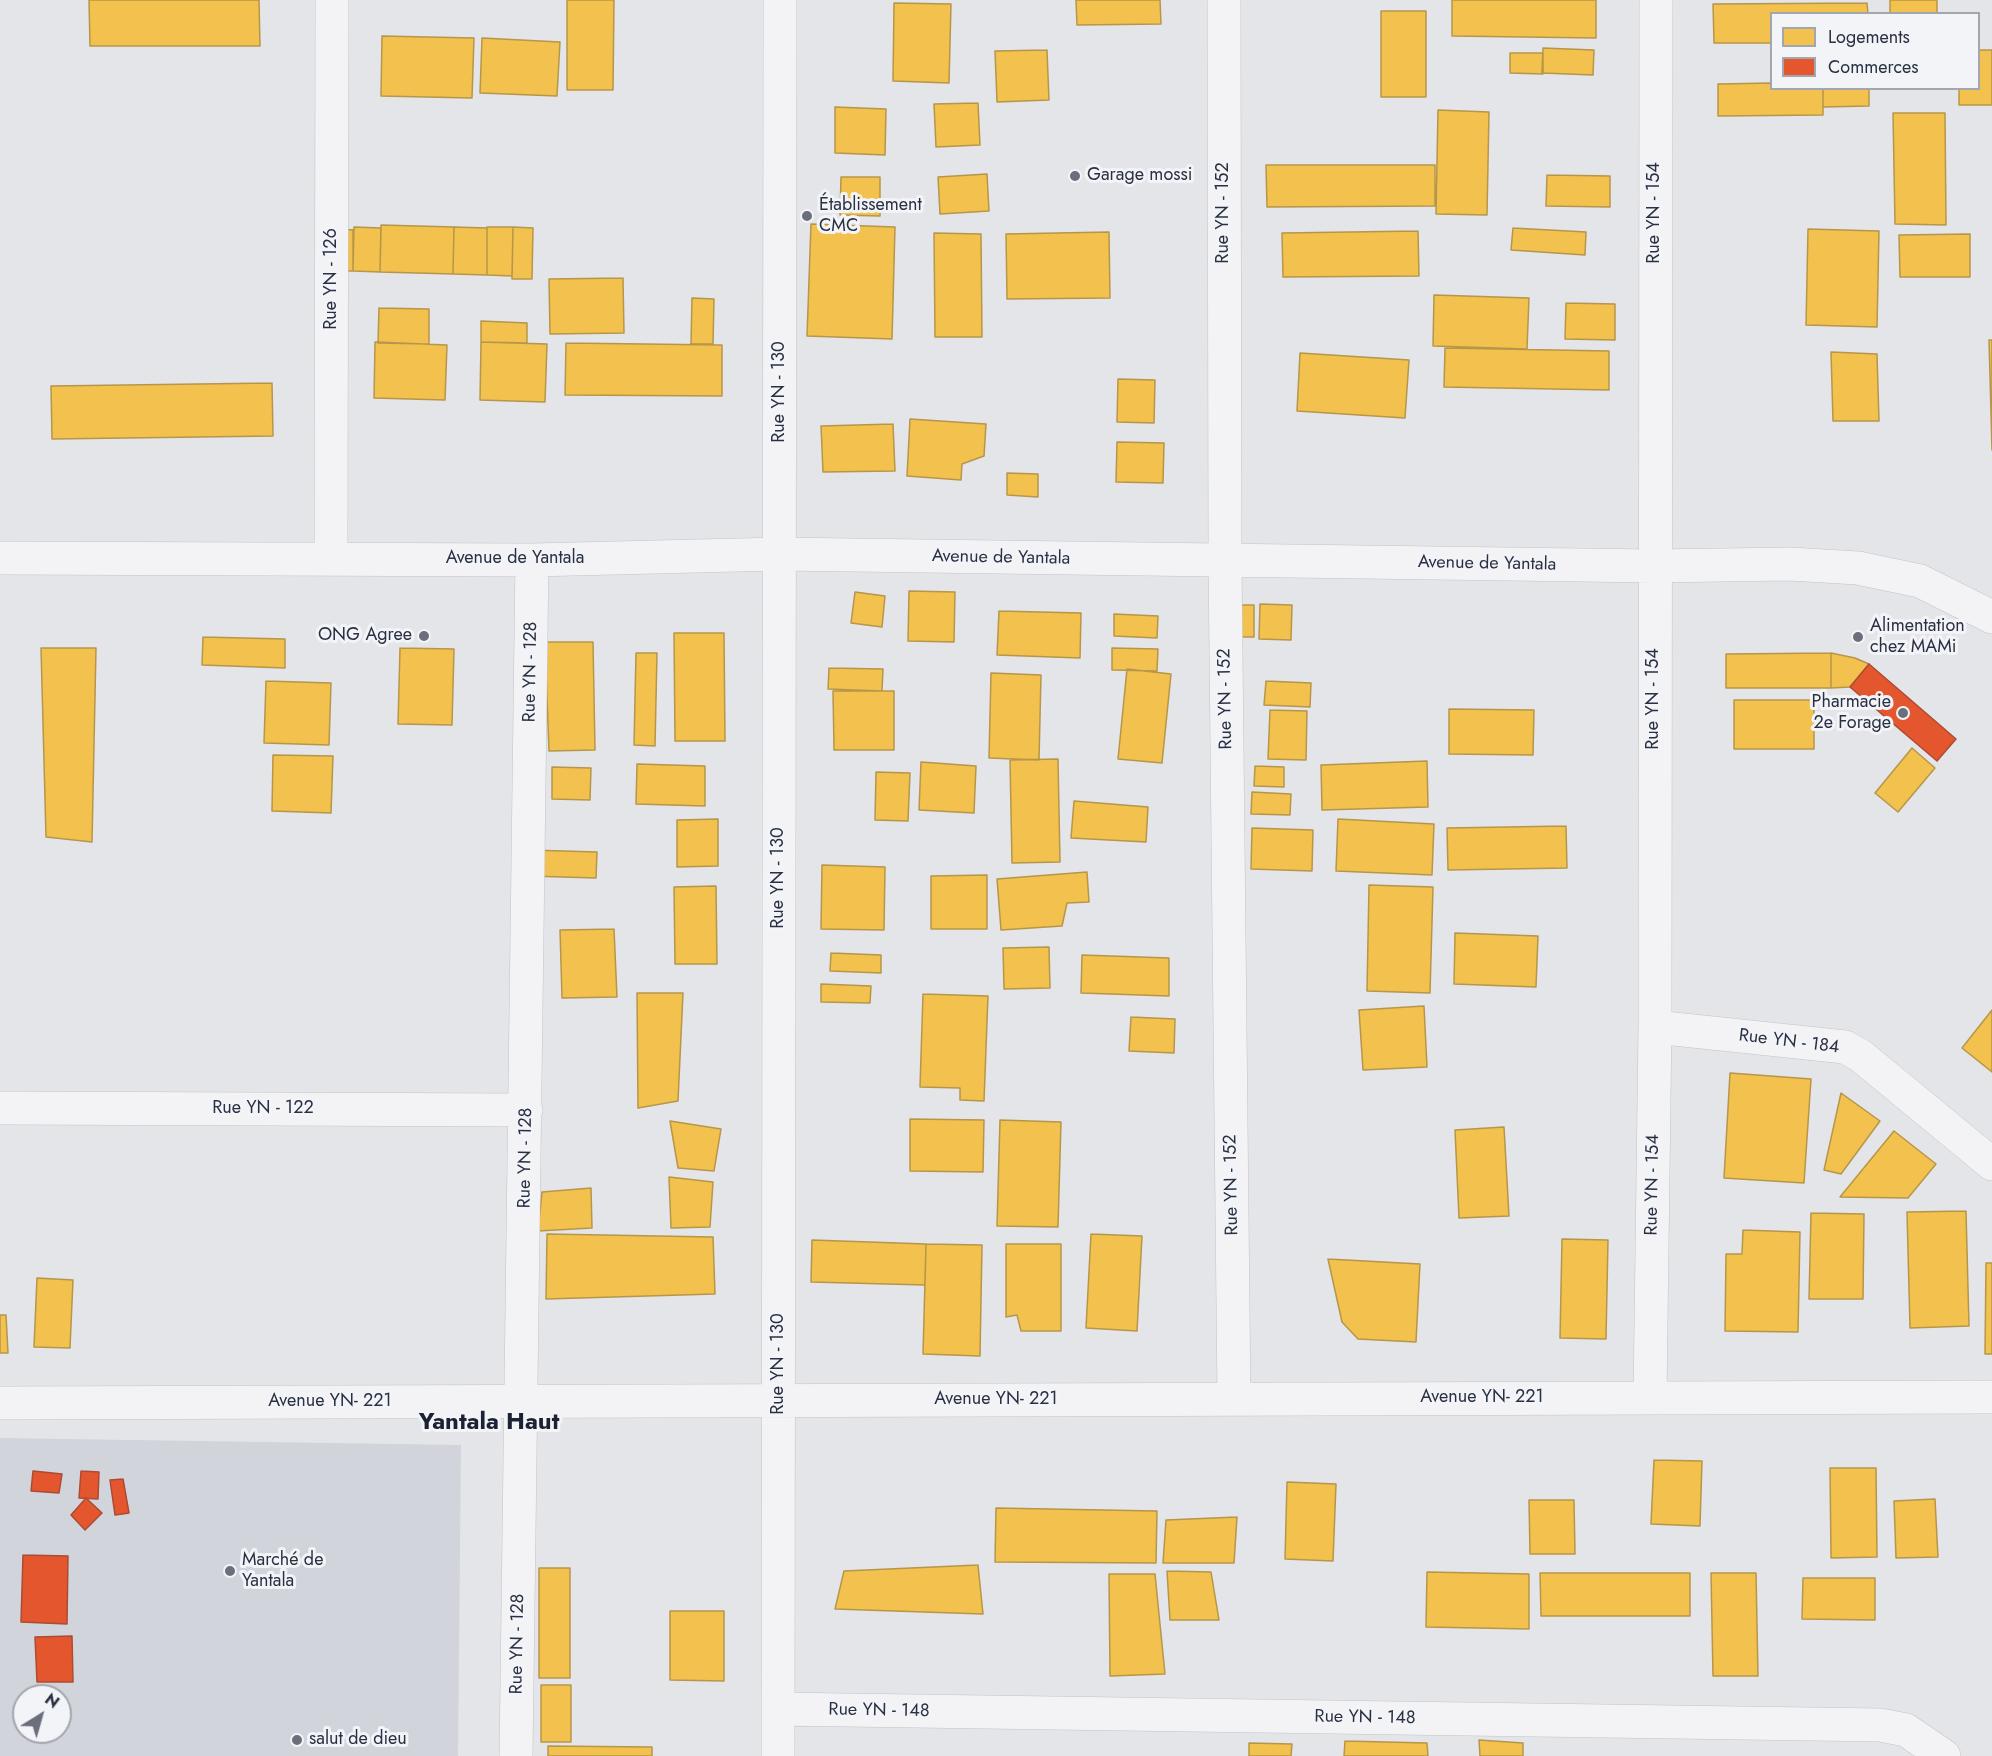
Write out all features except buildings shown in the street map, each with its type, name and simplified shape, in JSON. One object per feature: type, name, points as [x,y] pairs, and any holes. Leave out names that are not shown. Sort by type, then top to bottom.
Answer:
[{"type":"street","name":"Rue YN - 126","points":[[331,559],[332,0]]},
{"type":"street","name":"Rue YN - 130","points":[[778,1756],[780,0]]},
{"type":"street","name":"Rue YN - 152","points":[[1224,0],[1225,561],[1234,1399]]},
{"type":"street","name":"Rue YN - 154","points":[[1650,1398],[1655,1028],[1656,0]]},
{"type":"street","name":"Avenue de Yantala","points":[[0,558],[532,560],[779,554],[1654,566],[1790,564],[1858,568],[1920,581],[1992,617]]},
{"type":"street","name":"Rue YN - 128","points":[[516,1756],[532,560]]},
{"type":"street","name":"Rue YN - 184","points":[[1655,1028],[1845,1047],[1861,1056],[1992,1164]]},
{"type":"street","name":"Rue YN - 122","points":[[0,1108],[526,1110]]},
{"type":"street","name":"Avenue YN- 221","points":[[0,1403],[1992,1397]]},
{"type":"street","name":"Rue YN - 148","points":[[778,1709],[1880,1725],[1906,1730],[1944,1756]]},
{"type":"shaded area","name":"Marché de Yantala","points":[[0,1438],[461,1445],[458,1756],[0,1756]]},
{"type":"place","name":"Garage mossi","points":[[1075,176]]},
{"type":"place","name":"Établissement CMC","points":[[807,216]]},
{"type":"place","name":"ONG Agree","points":[[424,636]]},
{"type":"place","name":"Alimentation chez MAMi","points":[[1858,637]]},
{"type":"place","name":"Pharmacie 2e Forage","points":[[1903,713]]},
{"type":"place","name":"Marché de Yantala","points":[[230,1571]]},
{"type":"place","name":"salut de dieu","points":[[297,1740]]},
{"type":"district","name":"Yantala Haut","points":[[489,1423]]}]
